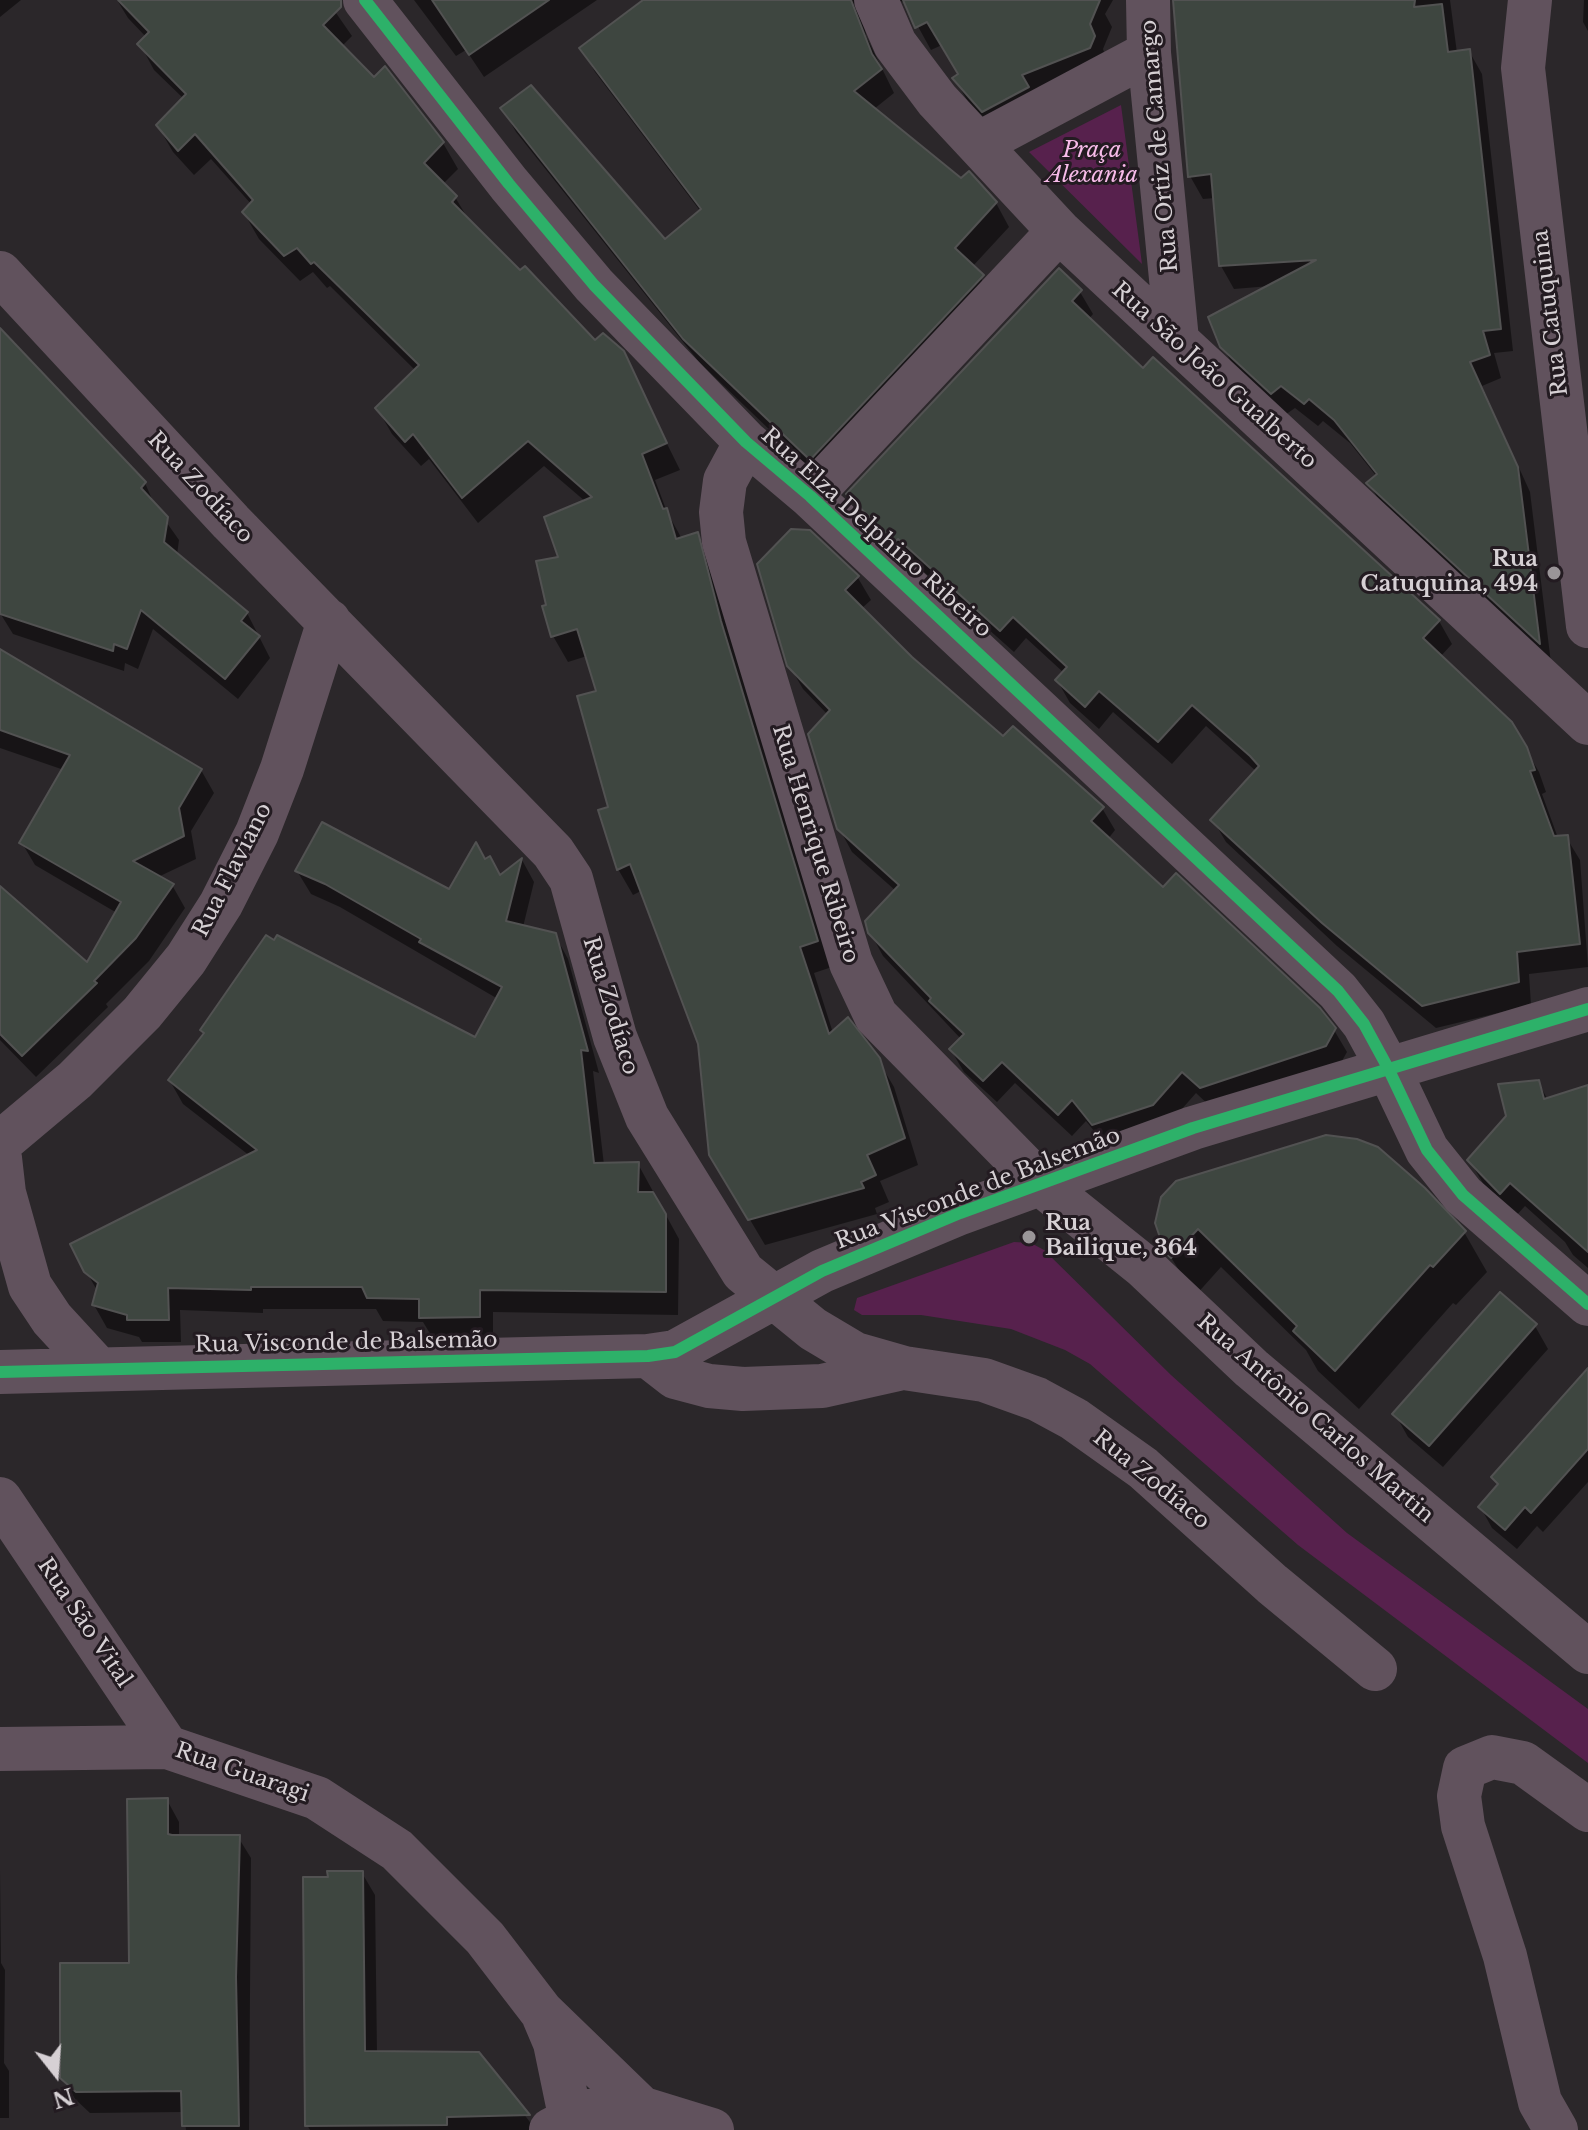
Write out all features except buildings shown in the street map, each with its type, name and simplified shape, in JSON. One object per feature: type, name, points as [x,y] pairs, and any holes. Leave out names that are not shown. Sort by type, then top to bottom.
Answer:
[{"type":"street","name":"Rua Elza Delphino Ribeiro","points":[[365,0],[509,184],[594,285],[746,442],[810,496],[1338,991],[1364,1024],[1427,1150],[1463,1195],[1588,1304]]},
{"type":"street","name":"Rua São João Gualberto","points":[[876,0],[895,44],[937,100],[1059,231],[1588,723]]},
{"type":"street","name":"Rua Ortiz de Camargo","points":[[1148,0],[1149,53],[1177,340]]},
{"type":"street","name":"Rua Catuquina","points":[[1530,0],[1523,68],[1588,626]]},
{"type":"street","points":[[980,143],[1149,53]]},
{"type":"street","points":[[810,496],[1059,231]]},
{"type":"street","name":"Rua Zodíaco","points":[[0,273],[329,621],[553,852],[571,879],[615,1037],[647,1117],[743,1272],[836,1346],[904,1368],[984,1380],[1037,1399],[1074,1419],[1143,1468],[1272,1584],[1375,1669]]},
{"type":"street","name":"Rua Henrique Ribeiro","points":[[746,442],[725,481],[721,512],[724,542],[864,997],[902,1046],[1042,1185]]},
{"type":"street","name":"Rua Flaviano","points":[[0,1143],[75,1080],[142,1013],[186,959],[221,904],[257,833],[282,769],[329,621]]},
{"type":"street","name":"Rua Visconde de Balsemão","points":[[0,1372],[648,1356],[675,1352],[880,1245],[1193,1128],[1588,1009]]},
{"type":"street","points":[[0,1158],[13,1233],[30,1286],[52,1319],[98,1369]]},
{"type":"street","name":"Rua Antônio Carlos Martin","points":[[1042,1185],[1143,1266],[1251,1368],[1588,1652]]},
{"type":"street","points":[[648,1356],[675,1377],[709,1386],[743,1389],[822,1386],[904,1368]]},
{"type":"street","name":"Rua São Vital","points":[[0,1499],[167,1747]]},
{"type":"street","name":"Rua Guaragi","points":[[0,1749],[167,1747],[317,1798],[397,1850],[485,1938],[541,2011],[655,2120]]},
{"type":"street","points":[[1556,2130],[1540,2102],[1505,1956],[1463,1826],[1459,1796],[1465,1768],[1492,1757],[1523,1763],[1588,1810]]},
{"type":"street","name":"Rua Guaragi","points":[[541,2011],[555,2043],[565,2126]]},
{"type":"street","points":[[565,2126],[599,2109],[712,2130]]},
{"type":"green space","name":"Praça Alexania","points":[[1121,105],[1142,264],[1029,152]]},
{"type":"green space","points":[[1014,1242],[1031,1243],[1044,1250],[1171,1375],[1347,1533],[1588,1709],[1588,1763],[1298,1545],[1090,1364],[1065,1350],[1011,1329],[921,1315],[862,1315],[854,1310],[857,1298]]},
{"type":"cycle path","points":[[365,0],[509,184],[594,285],[746,442],[810,496],[1338,991],[1364,1024],[1427,1150],[1463,1195],[1588,1304]]},
{"type":"cycle path","points":[[0,1372],[648,1356],[675,1352],[822,1271],[960,1213],[1193,1128],[1588,1009]]},
{"type":"place","name":"Rua Catuquina, 494","points":[[1554,573]]},
{"type":"place","name":"Rua Bailique, 364","points":[[1029,1237]]}]
